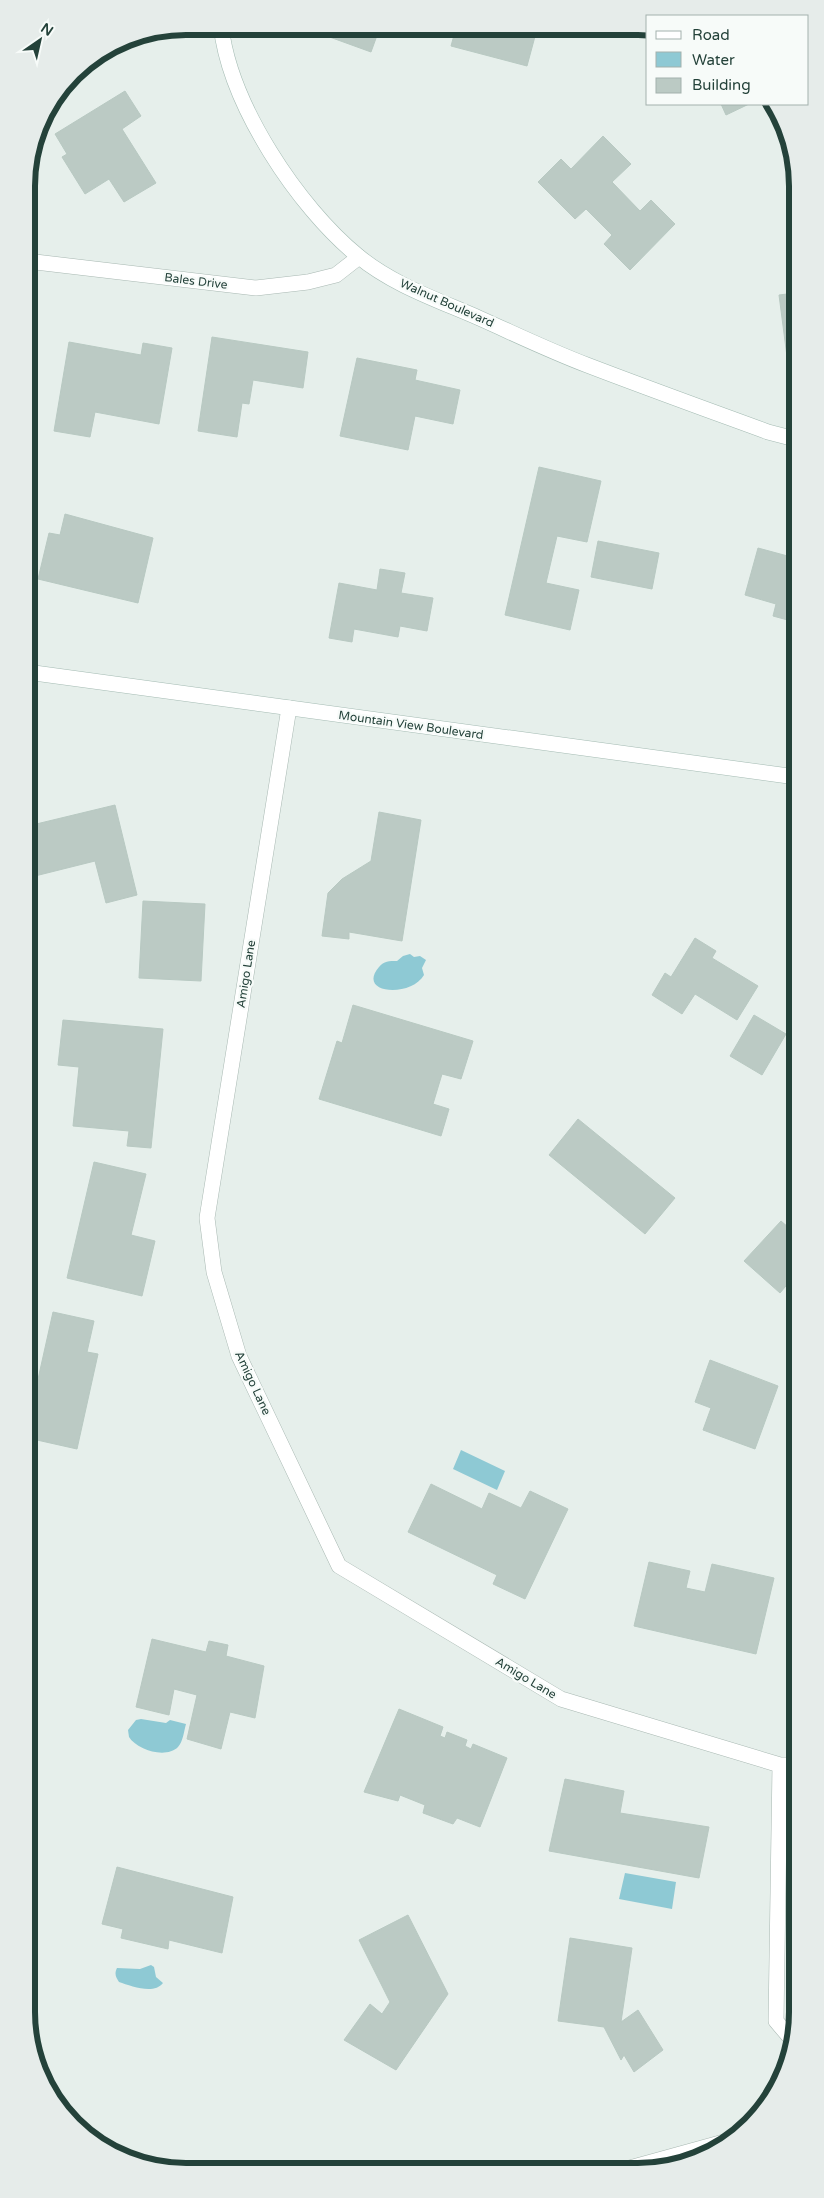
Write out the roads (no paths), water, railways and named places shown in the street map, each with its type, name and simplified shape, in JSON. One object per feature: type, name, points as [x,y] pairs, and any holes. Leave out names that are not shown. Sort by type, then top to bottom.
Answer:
[{"type":"street","name":"Walnut Boulevard","points":[[222,35],[237,88],[274,161],[327,227],[359,257],[402,284],[585,364],[768,432],[789,437]]},
{"type":"street","name":"Bales Drive","points":[[35,262],[256,288],[308,282],[336,275],[359,257]]},
{"type":"street","name":"Mountain View Boulevard","points":[[35,673],[789,775]]},
{"type":"street","name":"Amigo Lane","points":[[289,708],[207,1218],[214,1272],[240,1356],[339,1566],[561,1699],[780,1764],[789,1765]]},
{"type":"street","points":[[780,1764],[776,2021],[787,2034]]},
{"type":"street","points":[[650,2162],[704,2147]]},
{"type":"water","points":[[410,954],[414,957],[420,956],[426,960],[422,968],[424,975],[417,982],[398,990],[388,990],[374,983],[374,976],[381,965],[397,961],[403,956]]},
{"type":"water","points":[[461,1450],[505,1471],[497,1490],[453,1469]]},
{"type":"water","points":[[136,1720],[166,1723],[170,1720],[186,1724],[180,1745],[173,1751],[159,1753],[138,1746],[129,1737],[128,1730]]},
{"type":"water","points":[[625,1873],[676,1882],[672,1909],[619,1899]]},
{"type":"water","points":[[151,1965],[154,1967],[156,1977],[163,1983],[159,1987],[148,1989],[130,1986],[119,1982],[116,1975],[117,1968],[140,1969]]}]
